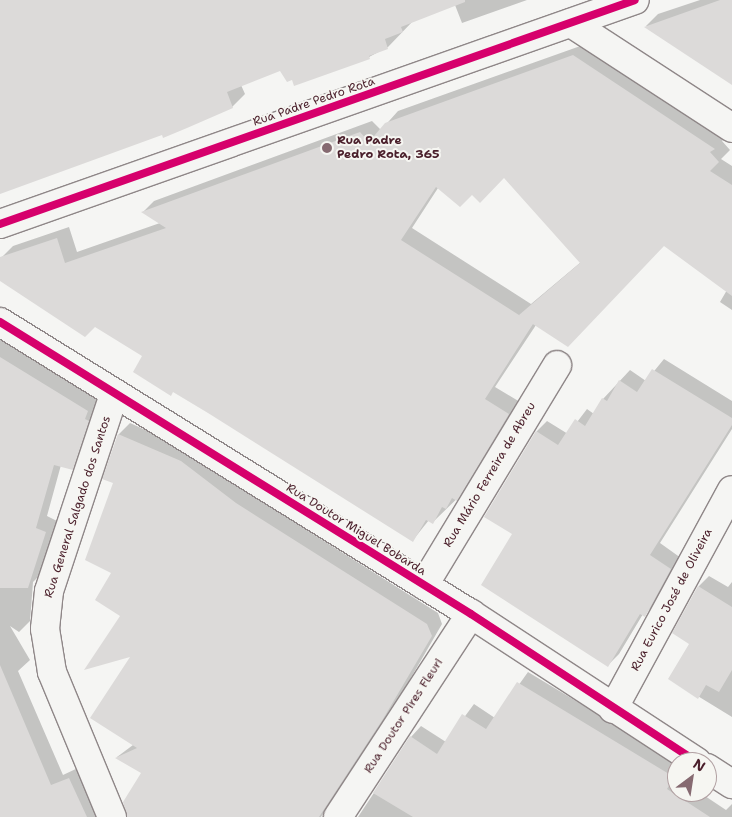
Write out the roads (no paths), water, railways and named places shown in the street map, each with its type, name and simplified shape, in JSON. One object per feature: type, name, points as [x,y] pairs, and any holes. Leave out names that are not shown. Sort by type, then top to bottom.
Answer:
[{"type":"street","name":"Rua Padre Pedro Rota","points":[[0,224],[635,0]]},
{"type":"street","points":[[571,24],[732,128]]},
{"type":"street","name":"Rua Doutor Miguel Bobarda","points":[[0,322],[114,395],[470,614],[681,752]]},
{"type":"street","name":"Rua Mário Ferreira de Abreu","points":[[424,585],[557,365]]},
{"type":"street","name":"Rua General Salgado dos Santos","points":[[112,817],[52,672],[45,629],[49,591],[114,395]]},
{"type":"street","name":"Rua Eurico José de Oliveira","points":[[613,709],[732,490]]},
{"type":"street","name":"Rua Doutor Pires Fleuri","points":[[338,817],[470,614]]},
{"type":"street","points":[[717,774],[732,784]]},
{"type":"place","name":"Rua Padre Pedro Rota, 365","points":[[327,148]]}]
